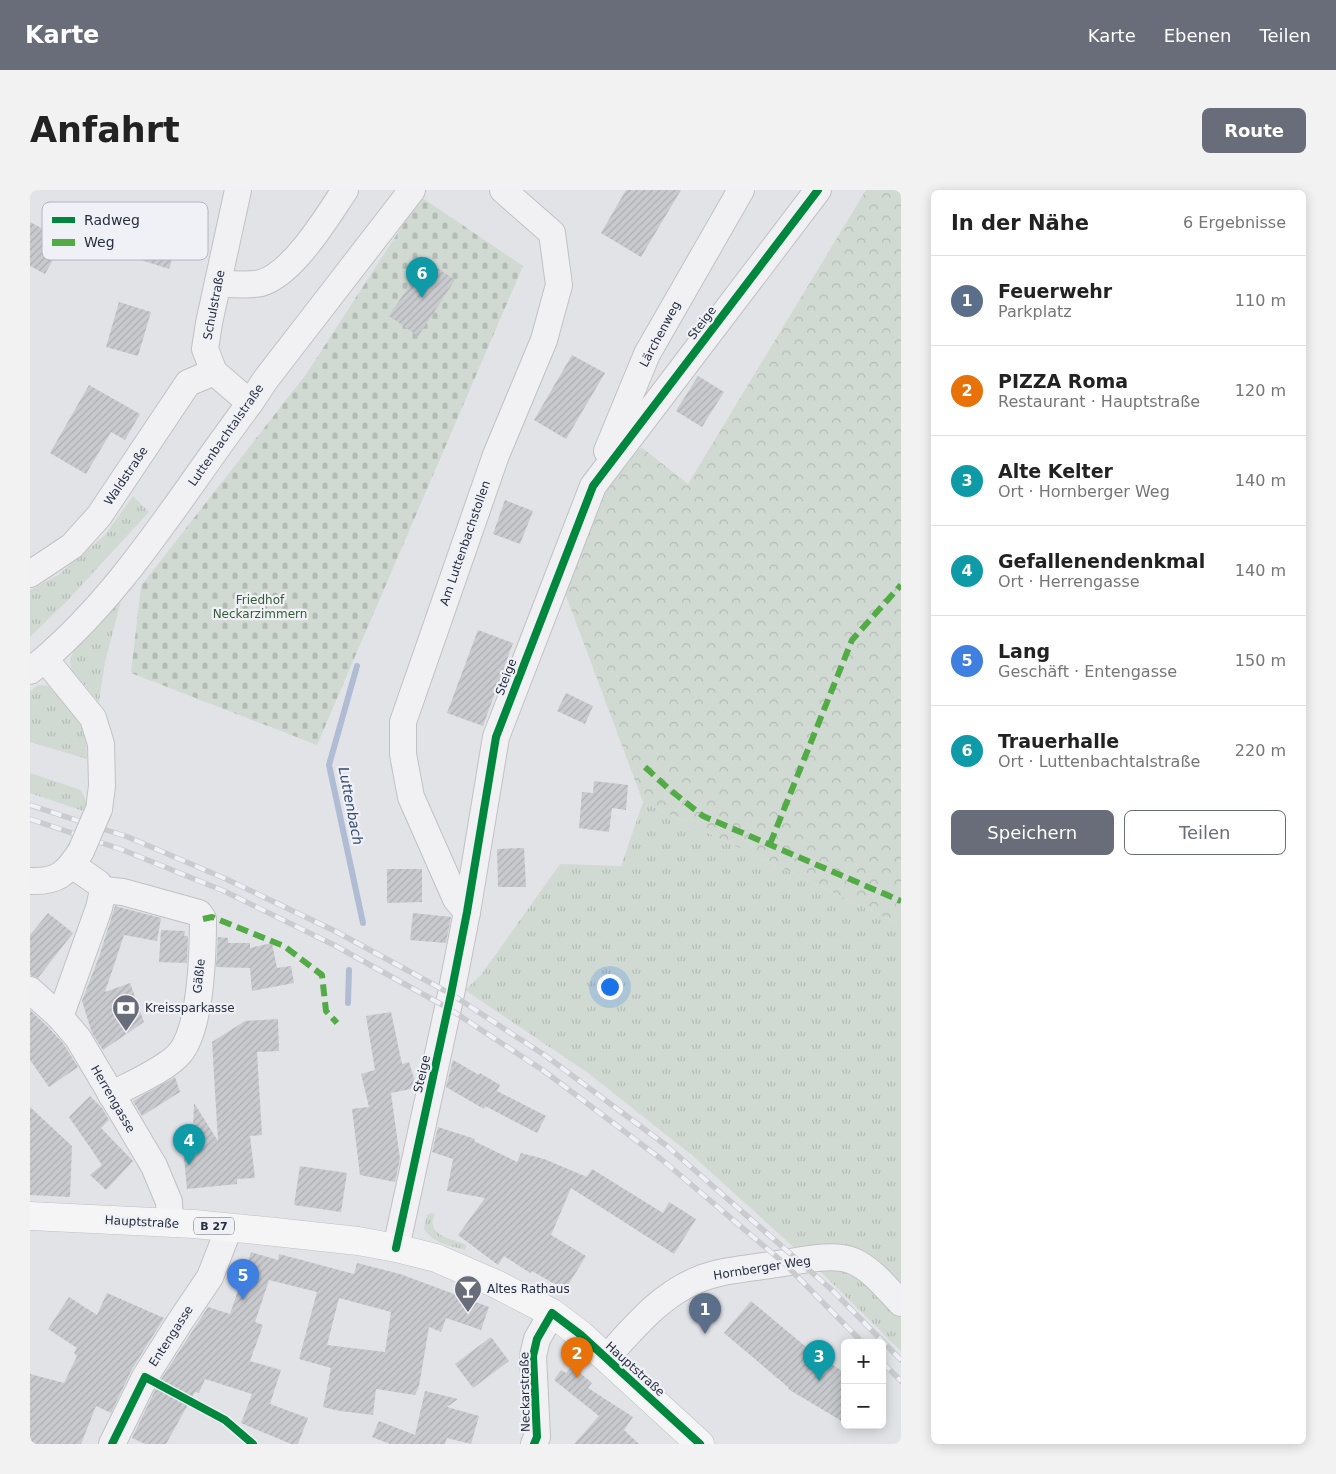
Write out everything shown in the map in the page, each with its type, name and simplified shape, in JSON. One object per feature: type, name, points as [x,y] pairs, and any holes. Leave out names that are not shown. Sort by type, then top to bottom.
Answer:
[{"type":"main road","name":"Hauptstraße","points":[[30,1216],[170,1223],[310,1236],[396,1248],[436,1258],[496,1284],[552,1313],[581,1335],[700,1444]]},
{"type":"street","name":"Schulstraße","points":[[238,190],[205,349],[214,372],[250,403]]},
{"type":"street","points":[[218,283],[261,283],[280,273],[308,244],[345,190]]},
{"type":"street","name":"Luttenbachtalstraße","points":[[37,665],[72,632],[132,566],[266,379],[412,190]]},
{"type":"street","name":"Am Luttenbachstollen","points":[[467,912],[456,898],[411,797],[403,754],[403,722],[496,455],[544,340],[559,285],[552,233],[503,190]]},
{"type":"street","name":"Lärchenweg","points":[[593,486],[647,354],[741,190]]},
{"type":"street","name":"Steige","points":[[396,1248],[451,994],[467,912],[496,737],[593,486],[818,190]]},
{"type":"street","name":"Waldstraße","points":[[30,574],[72,546],[99,516],[188,383],[214,372]]},
{"type":"street","points":[[30,881],[46,882],[62,874],[76,858],[99,809],[102,786],[102,744],[93,718],[37,665]]},
{"type":"street","points":[[60,1017],[99,908],[103,890],[76,858]]},
{"type":"street","name":"Gäßle","points":[[103,890],[123,892],[200,914],[203,918],[201,974],[191,1034],[180,1054],[111,1095]]},
{"type":"street","name":"Herrengasse","points":[[30,990],[60,1017],[78,1038],[154,1166],[169,1202],[170,1223]]},
{"type":"street","name":"Entengasse","points":[[112,1444],[146,1377],[178,1323],[210,1277],[229,1228]]},
{"type":"street","name":"Hornberger Weg","points":[[606,1358],[649,1311],[668,1297],[695,1281],[724,1272],[830,1258],[850,1260],[869,1271],[901,1304]]},
{"type":"street","name":"Neckarstraße","points":[[534,1444],[536,1438],[533,1356],[536,1339],[552,1313]]},
{"type":"green space","points":[[866,190],[901,190],[901,925],[643,802],[562,585],[591,508],[641,447],[688,484]]},
{"type":"green space","name":"Friedhof Neckarzimmern","points":[[421,197],[523,266],[317,745],[131,673],[141,586],[307,373]]},
{"type":"green space","points":[[133,496],[149,512],[67,601],[30,637],[30,590],[58,575],[105,535]]},
{"type":"green space","points":[[121,601],[105,662],[99,702],[71,669],[70,659],[74,650]]},
{"type":"green space","points":[[38,685],[48,686],[79,720],[86,741],[87,759],[30,742],[30,691]]},
{"type":"green space","points":[[30,773],[81,790],[88,806],[86,812],[30,793]]},
{"type":"green space","points":[[643,802],[901,925],[901,1351],[820,1271],[693,1156],[588,1073],[465,990],[481,975],[560,864],[621,866]]},
{"type":"green space","points":[[435,1214],[433,1227],[436,1231],[447,1238],[467,1245],[465,1250],[437,1241],[428,1234],[424,1229],[427,1215]]},
{"type":"building","points":[[626,190],[681,190],[641,257],[601,233]]},
{"type":"building","points":[[30,222],[42,228],[42,260],[53,260],[45,274],[30,266]]},
{"type":"building","points":[[423,258],[455,280],[418,336],[389,316],[415,277],[412,274]]},
{"type":"building","points":[[141,260],[172,260],[169,269]]},
{"type":"building","points":[[119,302],[151,312],[138,356],[106,347]]},
{"type":"building","points":[[572,355],[605,373],[566,439],[534,420]]},
{"type":"building","points":[[698,376],[724,392],[702,427],[676,411]]},
{"type":"building","points":[[89,385],[140,414],[125,440],[111,432],[86,474],[50,453]]},
{"type":"building","points":[[505,500],[533,511],[520,544],[493,534]]},
{"type":"building","points":[[478,630],[513,643],[483,726],[447,713]]},
{"type":"building","points":[[566,693],[593,706],[585,724],[557,711]]},
{"type":"building","points":[[594,781],[628,785],[626,810],[612,808],[609,832],[579,828],[582,792],[593,793]]},
{"type":"building","points":[[524,848],[526,887],[498,887],[497,849]]},
{"type":"building","points":[[387,869],[422,869],[422,902],[387,903]]},
{"type":"building","points":[[115,906],[161,918],[157,941],[124,935],[105,992],[130,983],[144,1022],[103,1050],[92,1033],[82,1001],[100,954]]},
{"type":"building","points":[[48,913],[73,933],[38,978],[30,975],[30,935]]},
{"type":"building","points":[[413,913],[451,917],[446,943],[410,940]]},
{"type":"building","points":[[161,930],[185,931],[184,936],[188,936],[187,963],[159,962]]},
{"type":"building","points":[[218,937],[228,938],[228,943],[250,943],[250,948],[272,943],[277,968],[291,966],[294,983],[252,991],[250,968],[216,967]]},
{"type":"building","points":[[30,1010],[63,1043],[78,1067],[49,1087],[30,1060]]},
{"type":"building","points":[[391,1012],[402,1064],[409,1062],[416,1085],[415,1088],[391,1093],[400,1159],[395,1182],[360,1175],[352,1109],[369,1107],[361,1074],[375,1070],[366,1016]]},
{"type":"building","points":[[278,1019],[279,1051],[257,1052],[262,1135],[250,1136],[255,1178],[237,1179],[237,1184],[187,1189],[184,1158],[192,1157],[194,1103],[218,1141],[212,1042],[245,1021]]},
{"type":"building","points":[[453,1060],[500,1085],[497,1091],[546,1116],[537,1133],[485,1106],[484,1109],[446,1087]]},
{"type":"building","points":[[175,1077],[180,1092],[142,1116],[133,1101]]},
{"type":"building","points":[[90,1096],[102,1108],[109,1120],[101,1128],[133,1161],[106,1190],[90,1175],[102,1165],[69,1117]]},
{"type":"building","points":[[30,1107],[72,1146],[70,1197],[30,1195]]},
{"type":"building","points":[[438,1127],[475,1139],[474,1141],[517,1162],[521,1153],[544,1159],[587,1177],[592,1169],[663,1213],[669,1202],[696,1219],[674,1254],[571,1188],[551,1235],[586,1256],[565,1290],[532,1271],[530,1273],[504,1256],[498,1265],[458,1235],[485,1198],[447,1191],[453,1159],[432,1152]]},
{"type":"building","points":[[300,1166],[347,1173],[341,1212],[294,1205]]},
{"type":"building","points":[[251,1252],[278,1260],[279,1254],[354,1274],[357,1263],[400,1274],[489,1307],[481,1330],[446,1318],[441,1332],[429,1327],[419,1386],[415,1395],[376,1389],[373,1415],[340,1411],[323,1407],[331,1368],[299,1359],[317,1292],[269,1280],[255,1322],[263,1325],[250,1361],[281,1370],[270,1404],[308,1418],[298,1444],[291,1444],[241,1423],[252,1394],[205,1379],[199,1393],[195,1392],[166,1444],[145,1444],[132,1438],[158,1384],[208,1307],[230,1314]],"holes":[[[339,1298],[391,1312],[385,1352],[327,1345]]]},
{"type":"building","points":[[107,1293],[164,1318],[132,1369],[111,1413],[96,1406],[81,1444],[30,1444],[30,1374],[64,1383],[77,1356],[74,1353],[77,1348],[48,1329],[69,1297],[97,1315]]},
{"type":"building","points":[[751,1301],[805,1346],[841,1370],[841,1421],[788,1389],[724,1333]]},
{"type":"building","points":[[491,1337],[509,1361],[473,1388],[455,1364]]},
{"type":"building","points":[[572,1366],[592,1383],[588,1388],[633,1417],[624,1430],[639,1444],[574,1444],[599,1416],[554,1380],[561,1370],[566,1373]]},
{"type":"building","points":[[425,1391],[458,1399],[447,1407],[479,1416],[471,1444],[447,1438],[445,1444],[390,1444],[372,1437],[379,1421],[415,1435]]},
{"type":"waterway","name":"Luttenbach","points":[[357,666],[329,765],[363,923]]},
{"type":"waterway","name":"Luttenbach","points":[[348,1003],[349,970]]},
{"type":"railway","points":[[30,805],[128,837],[226,879],[335,931],[451,994],[546,1056],[667,1146],[833,1291],[901,1360]]},
{"type":"railway","points":[[30,819],[123,850],[224,891],[334,945],[448,1008],[544,1071],[661,1159],[784,1263],[859,1339]]},
{"type":"railway","points":[[886,1366],[901,1381]]},
{"type":"marked path","points":[[770,844],[852,640],[901,585]]},
{"type":"marked path","points":[[645,767],[703,816],[901,901]]},
{"type":"marked path","points":[[203,919],[212,917],[284,946],[322,975],[326,1011],[337,1023]]},
{"type":"cycle path","points":[[396,1248],[451,994],[467,912],[496,737],[593,486],[818,190]]},
{"type":"cycle path","points":[[534,1444],[537,1437],[533,1356],[537,1339],[552,1313],[581,1335],[700,1444]]},
{"type":"cycle path","points":[[112,1444],[145,1377],[225,1420],[253,1444]]},
{"type":"place","name":"Trauerhalle","points":[[422,298]]},
{"type":"place","name":"Kreissparkasse","points":[[126,1032]]},
{"type":"place","name":"Gefallenendenkmal","points":[[189,1165]]},
{"type":"place","name":"Lang","points":[[243,1300]]},
{"type":"place","name":"Altes Rathaus","points":[[468,1313]]},
{"type":"place","name":"Feuerwehr","points":[[705,1334]]},
{"type":"place","name":"PIZZA Roma","points":[[577,1378]]},
{"type":"place","name":"Alte Kelter","points":[[819,1381]]}]
